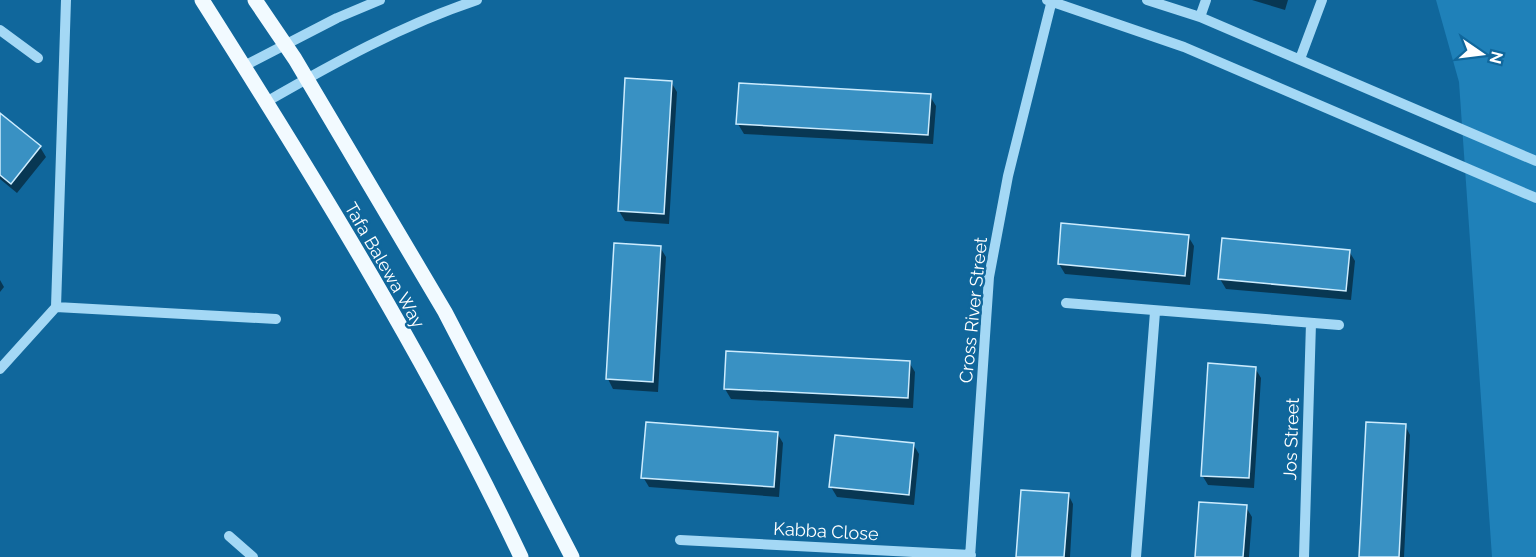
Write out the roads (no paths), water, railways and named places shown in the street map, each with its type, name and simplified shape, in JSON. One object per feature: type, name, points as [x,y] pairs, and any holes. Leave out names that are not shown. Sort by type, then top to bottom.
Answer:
[{"type":"main road","name":"Tafa Balewa Way","points":[[202,0],[357,254],[477,464],[521,557]]},
{"type":"main road","name":"Tafa Balewa Way","points":[[255,0],[307,79],[445,312],[572,557]]},
{"type":"street","points":[[0,369],[56,307],[66,0]]},
{"type":"street","points":[[244,66],[285,44],[380,0]]},
{"type":"street","points":[[266,102],[408,26],[477,0]]},
{"type":"street","points":[[1050,0],[1184,46],[1536,198]]},
{"type":"street","name":"Cross River Street","points":[[971,556],[989,277],[1008,176],[1050,0]]},
{"type":"street","points":[[1147,0],[1200,17],[1536,160]]},
{"type":"street","points":[[1200,17],[1206,0]]},
{"type":"street","points":[[1300,59],[1322,0]]},
{"type":"street","points":[[0,30],[38,58]]},
{"type":"street","points":[[1066,303],[1155,312],[1339,325]]},
{"type":"street","points":[[56,307],[276,319]]},
{"type":"street","points":[[1136,557],[1155,312]]},
{"type":"street","name":"Jos Street","points":[[1304,557],[1311,323]]},
{"type":"street","points":[[228,536],[252,557]]},
{"type":"street","name":"Kabba Close","points":[[680,540],[971,556]]}]
